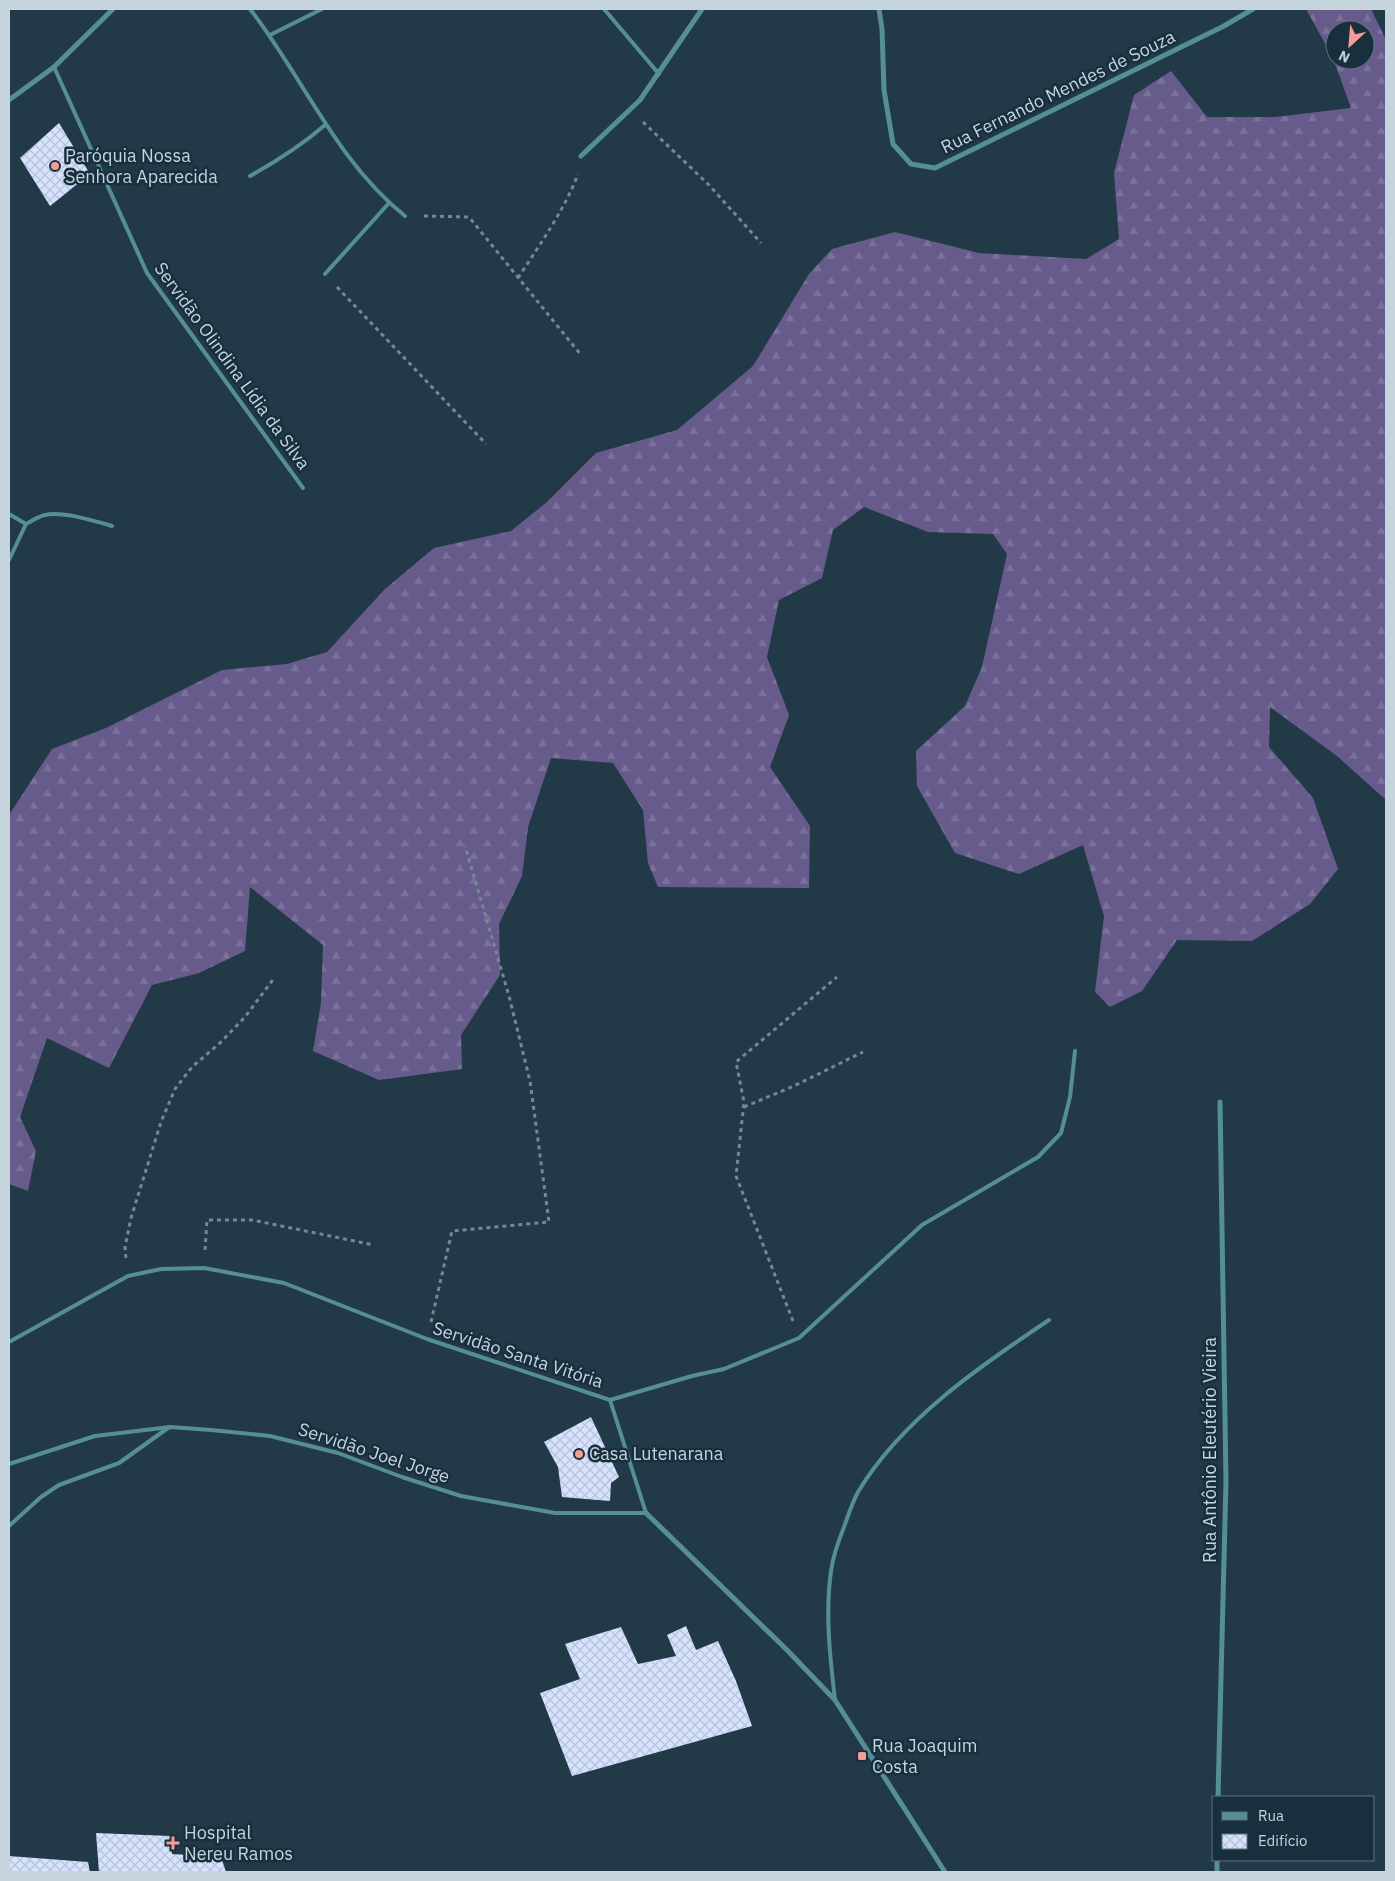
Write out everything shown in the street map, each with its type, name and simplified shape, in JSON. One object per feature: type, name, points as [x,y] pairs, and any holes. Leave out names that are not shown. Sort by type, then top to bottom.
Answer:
[{"type":"street","points":[[9,100],[54,67],[113,9]]},
{"type":"street","points":[[581,156],[640,100],[702,9]]},
{"type":"street","name":"Rua Fernando Mendes de Souza","points":[[880,9],[884,90],[893,144],[911,164],[935,168],[1224,26],[1253,9]]},
{"type":"street","name":"Rua Antônio Eleutério Vieira","points":[[1218,1796],[1226,1481],[1220,1102]]},
{"type":"street","points":[[646,1512],[787,1650],[835,1700],[945,1872]]},
{"type":"lane","points":[[250,9],[270,35],[325,125],[354,164],[389,203],[405,216]]},
{"type":"lane","points":[[270,35],[322,9]]},
{"type":"lane","points":[[604,9],[659,74]]},
{"type":"lane","name":"Servidão Olindina Lídia da Silva","points":[[54,67],[147,274],[303,488]]},
{"type":"lane","points":[[250,176],[308,140],[325,125]]},
{"type":"lane","points":[[325,274],[389,203]]},
{"type":"lane","points":[[9,514],[26,524]]},
{"type":"lane","points":[[9,560],[26,524],[44,515],[74,517],[112,526]]},
{"type":"lane","name":"Servidão Santa Vitória","points":[[9,1342],[128,1276],[161,1269],[204,1268],[284,1283],[427,1339],[610,1400],[692,1376],[724,1370],[799,1338],[922,1225],[1038,1157],[1061,1133],[1070,1097],[1074,1051]]},
{"type":"lane","points":[[835,1700],[828,1638],[830,1572],[835,1551],[857,1493],[883,1457],[918,1420],[978,1370],[1049,1320]]},
{"type":"lane","points":[[610,1400],[646,1512]]},
{"type":"lane","points":[[9,1526],[41,1497],[59,1485],[119,1463],[170,1427]]},
{"type":"lane","name":"Servidão Joel Jorge","points":[[9,1464],[95,1436],[170,1427],[270,1436],[338,1453],[402,1477],[462,1496],[555,1513],[646,1512]]},
{"type":"path","points":[[630,110],[709,185],[761,243]]},
{"type":"path","points":[[518,278],[548,233],[571,191],[578,174],[581,156]]},
{"type":"path","points":[[405,216],[468,216],[581,355]]},
{"type":"path","points":[[325,274],[486,444]]},
{"type":"path","points":[[427,1339],[452,1231],[549,1222],[530,1081],[509,996],[465,846]]},
{"type":"path","points":[[128,1276],[125,1247],[131,1218],[161,1122],[175,1089],[192,1067],[245,1018],[275,977]]},
{"type":"path","points":[[799,1338],[736,1176],[744,1102],[736,1062],[837,977]]},
{"type":"path","points":[[744,1107],[794,1086],[863,1052]]},
{"type":"path","points":[[204,1268],[207,1220],[252,1220],[374,1245]]},
{"type":"green space","points":[[1306,9],[1371,9],[1386,40],[1386,800],[1337,756],[1270,707],[1269,747],[1313,798],[1338,869],[1310,904],[1252,941],[1177,940],[1142,991],[1110,1007],[1095,992],[1104,916],[1083,845],[1019,874],[955,853],[917,786],[916,751],[965,706],[982,667],[1007,554],[993,534],[928,532],[864,507],[833,530],[822,578],[779,600],[767,657],[789,715],[770,767],[810,826],[809,888],[658,887],[648,863],[643,810],[613,763],[551,758],[528,827],[522,876],[499,924],[500,975],[461,1035],[462,1069],[379,1080],[313,1051],[321,1003],[323,945],[250,887],[245,951],[199,973],[152,985],[109,1068],[47,1038],[20,1117],[36,1151],[28,1191],[9,1184],[9,815],[52,749],[106,728],[222,670],[287,664],[327,652],[385,589],[434,548],[511,531],[547,502],[596,453],[677,430],[753,366],[809,274],[832,249],[895,232],[979,253],[1086,259],[1119,239],[1114,173],[1134,95],[1171,71],[1207,117],[1276,117],[1351,108],[1337,70],[1375,70],[1375,20],[1325,20],[1325,43]]},
{"type":"building","name":"Paróquia Nossa Senhora Aparecida","points":[[59,123],[90,174],[50,206],[20,158]]},
{"type":"building","name":"Casa Lutenarana","points":[[591,1417],[619,1477],[611,1483],[610,1501],[562,1497],[558,1467],[544,1442]]},
{"type":"building","points":[[686,1626],[696,1650],[718,1641],[736,1681],[752,1726],[572,1776],[540,1693],[580,1679],[565,1644],[621,1627],[638,1664],[676,1656],[667,1635]]},
{"type":"building","points":[[96,1833],[170,1836],[172,1854],[221,1857],[226,1872],[99,1872]]},
{"type":"building","points":[[9,1856],[88,1862],[90,1872],[9,1872]]},
{"type":"place","name":"Paróquia Nossa Senhora Aparecida","points":[[55,166]]},
{"type":"place","name":"Casa Lutenarana","points":[[579,1454]]},
{"type":"place","name":"Rua Joaquim Costa","points":[[862,1756]]},
{"type":"place","name":"Hospital Nereu Ramos","points":[[173,1843]]}]
